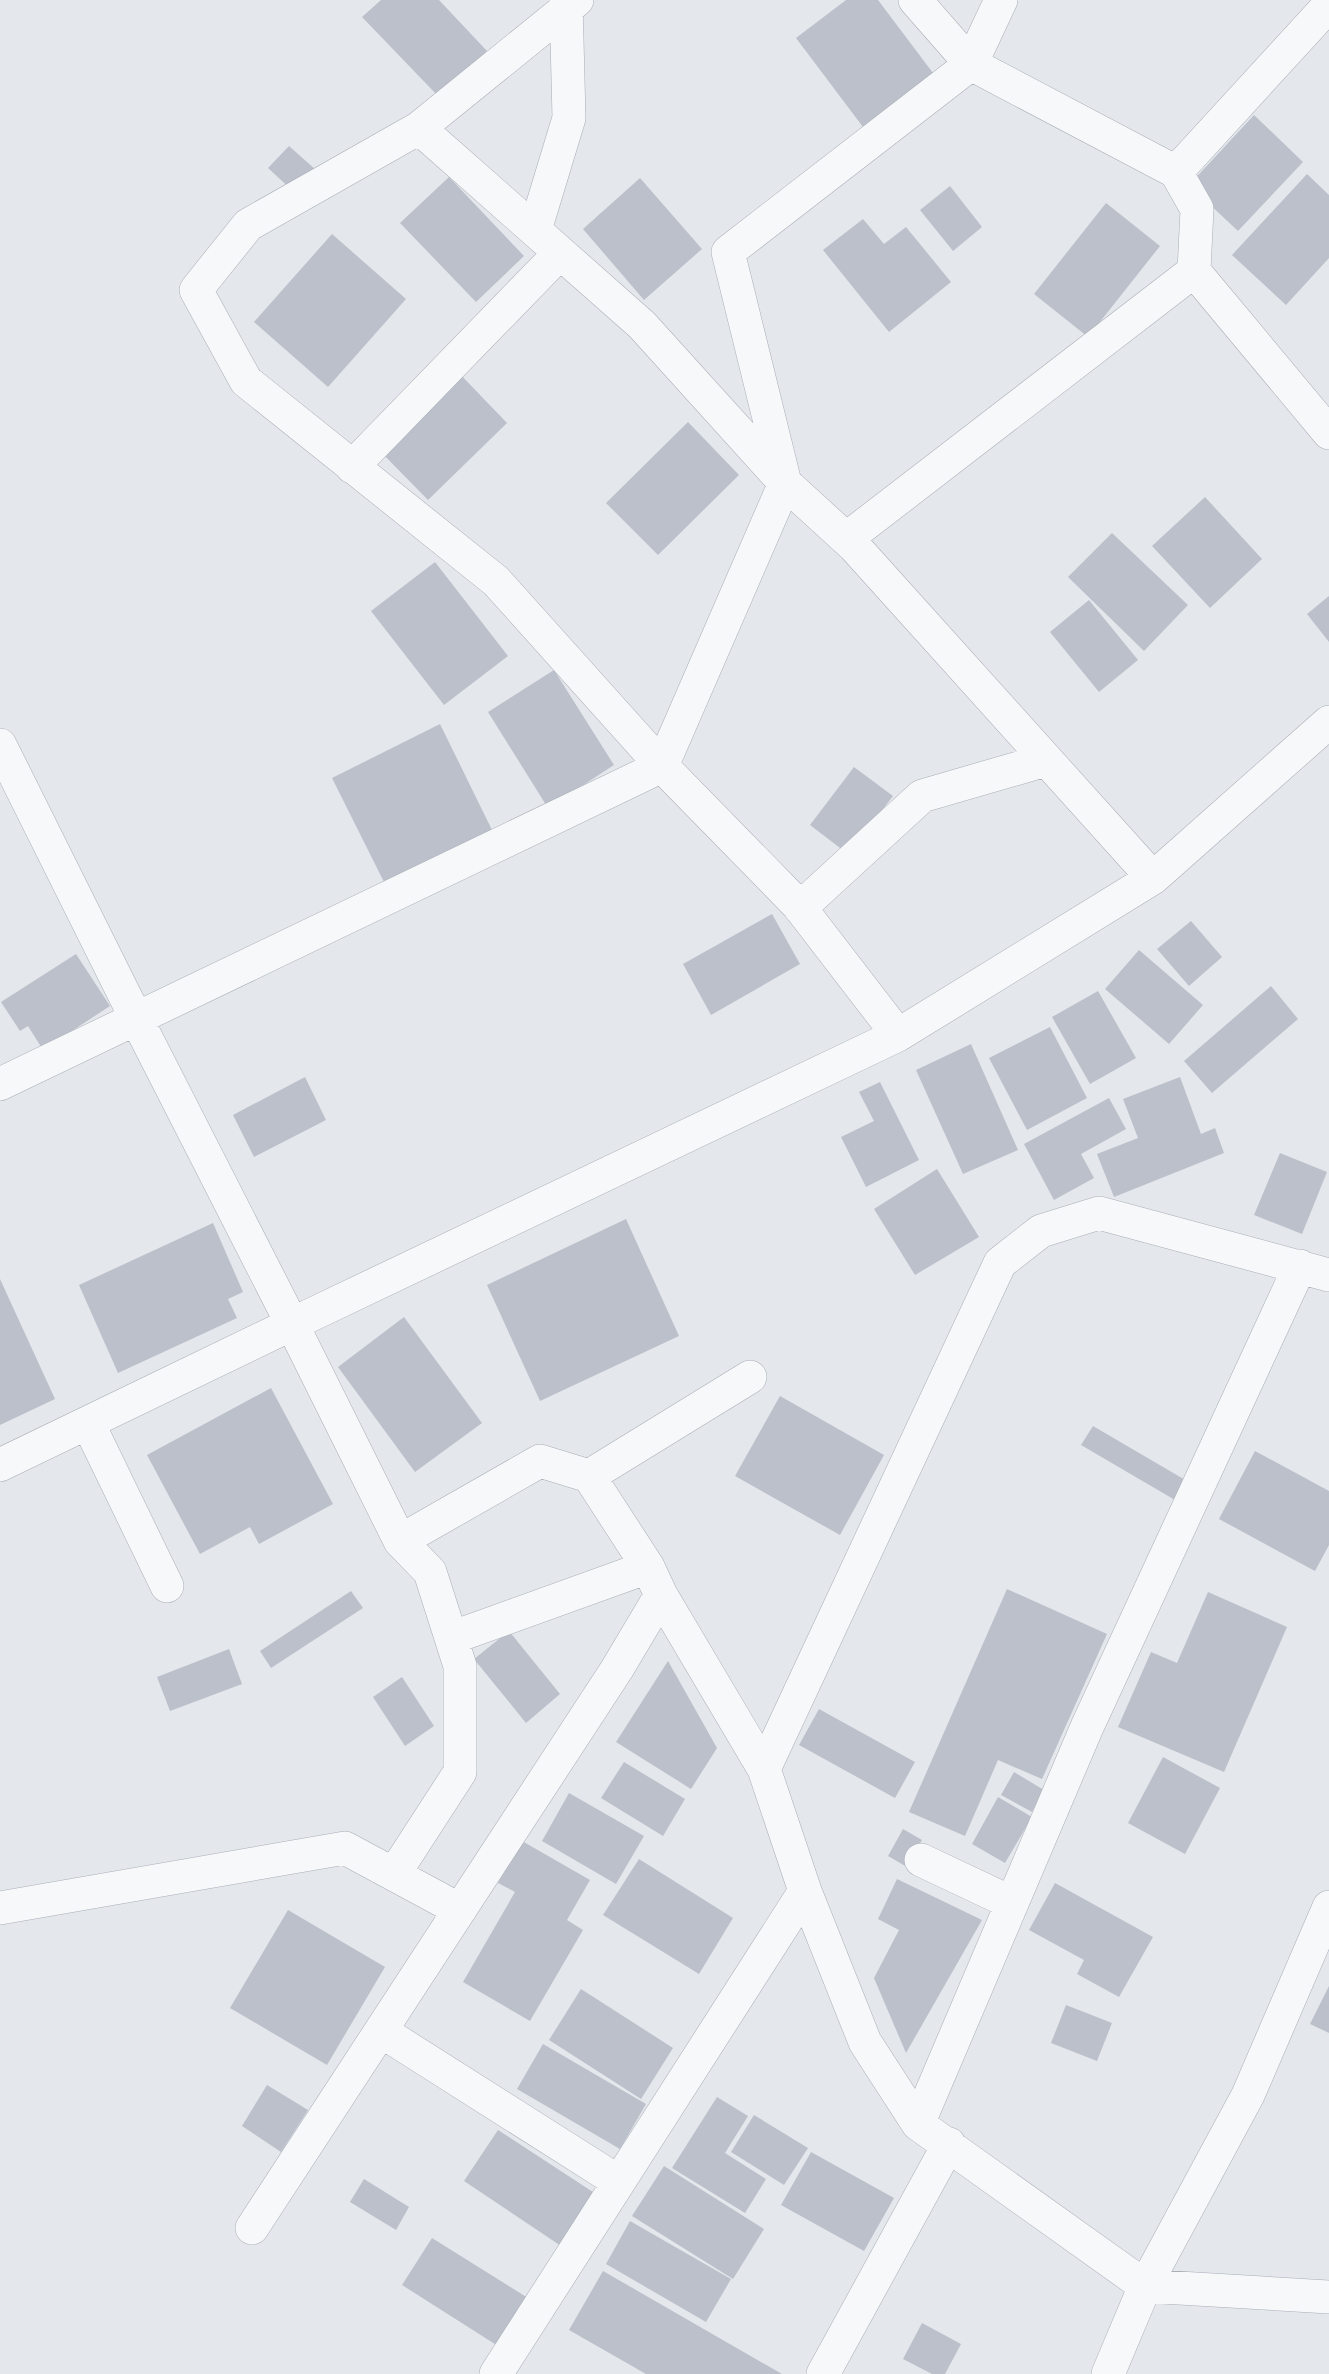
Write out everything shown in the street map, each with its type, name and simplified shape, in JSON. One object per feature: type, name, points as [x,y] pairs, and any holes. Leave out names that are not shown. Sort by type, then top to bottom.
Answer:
[{"type":"street","points":[[915,0],[971,64],[1176,172],[1197,209],[1194,271],[1329,433]]},
{"type":"street","points":[[0,1084],[662,766],[785,483],[728,252],[971,64],[1001,0]]},
{"type":"street","points":[[570,3],[419,128],[248,225],[196,290],[246,381],[496,581],[662,766],[800,908],[898,1035]]},
{"type":"street","points":[[535,230],[568,118],[570,3]]},
{"type":"street","points":[[1176,172],[1329,5]]},
{"type":"street","points":[[419,128],[642,325],[785,483],[846,539],[1153,878]]},
{"type":"street","points":[[352,467],[560,253]]},
{"type":"street","points":[[846,539],[1194,271]]},
{"type":"street","points":[[0,1465],[898,1035],[1153,878],[1329,723]]},
{"type":"street","points":[[0,745],[400,1541],[430,1572],[460,1666],[460,1772],[394,1874]]},
{"type":"street","points":[[800,908],[922,796],[1046,760]]},
{"type":"street","points":[[764,1769],[1000,1263],[1041,1231],[1099,1213],[1314,1270],[1087,1727],[918,2124]]},
{"type":"street","points":[[589,1476],[750,1377]]},
{"type":"street","points":[[88,1423],[167,1586]]},
{"type":"street","points":[[400,1541],[540,1461],[589,1476],[655,1581],[764,1769],[806,1891],[865,2042],[918,2124],[1145,2286],[1329,2297]]},
{"type":"street","points":[[451,1638],[655,1581]]},
{"type":"street","points":[[252,2228],[616,1669],[655,1581]]},
{"type":"street","points":[[0,1908],[345,1848],[460,1910]]},
{"type":"street","points":[[921,1860],[1012,1903]]},
{"type":"street","points":[[496,2374],[806,1891]]},
{"type":"street","points":[[1108,2374],[1145,2286],[1248,2095],[1329,1907]]},
{"type":"street","points":[[381,2031],[619,2182]]},
{"type":"street","points":[[823,2374],[949,2144]]},
{"type":"building","points":[[381,0],[439,0],[487,51],[439,97],[362,17]]},
{"type":"building","points":[[846,0],[878,0],[936,77],[866,131],[796,38]]},
{"type":"building","points":[[1254,115],[1303,162],[1238,231],[1189,185]]},
{"type":"building","points":[[289,146],[316,170],[295,193],[268,168]]},
{"type":"building","points":[[1307,174],[1329,195],[1329,258],[1286,305],[1232,255]]},
{"type":"building","points":[[449,177],[524,256],[476,302],[400,223]]},
{"type":"building","points":[[640,178],[702,249],[644,300],[583,229]]},
{"type":"building","points":[[950,186],[982,227],[953,251],[920,210]]},
{"type":"building","points":[[1106,203],[1160,246],[1088,337],[1034,294]]},
{"type":"building","points":[[863,219],[884,244],[906,227],[951,282],[889,332],[823,250]]},
{"type":"building","points":[[332,234],[406,299],[328,387],[254,322]]},
{"type":"building","points":[[456,370],[507,423],[428,500],[377,448]]},
{"type":"building","points":[[688,422],[739,475],[658,555],[606,503]]},
{"type":"building","points":[[1205,497],[1262,559],[1210,608],[1152,546]]},
{"type":"building","points":[[1112,533],[1188,605],[1144,651],[1068,577]]},
{"type":"building","points":[[435,562],[508,656],[444,705],[371,611]]},
{"type":"building","points":[[1329,596],[1329,642],[1307,614]]},
{"type":"building","points":[[1089,600],[1138,660],[1099,692],[1050,632]]},
{"type":"building","points":[[554,670],[614,765],[548,808],[488,712]]},
{"type":"building","points":[[440,724],[492,830],[385,884],[332,778]]},
{"type":"building","points":[[854,767],[893,796],[848,854],[810,825]]},
{"type":"building","points":[[772,914],[800,964],[711,1015],[683,964]]},
{"type":"building","points":[[1191,921],[1222,957],[1189,986],[1157,949]]},
{"type":"building","points":[[1139,950],[1203,1005],[1169,1044],[1105,989]]},
{"type":"building","points":[[76,954],[110,1006],[43,1050],[28,1026],[20,1031],[1,1002]]},
{"type":"building","points":[[1271,986],[1298,1019],[1212,1093],[1184,1061]]},
{"type":"building","points":[[1098,991],[1136,1058],[1090,1084],[1052,1017]]},
{"type":"building","points":[[1050,1027],[1087,1098],[1027,1130],[989,1058]]},
{"type":"building","points":[[971,1044],[1018,1150],[963,1174],[916,1070]]},
{"type":"building","points":[[305,1077],[326,1120],[254,1157],[233,1115]]},
{"type":"building","points":[[1180,1077],[1201,1134],[1215,1128],[1224,1153],[1114,1197],[1097,1154],[1138,1138],[1123,1099]]},
{"type":"building","points":[[880,1082],[919,1160],[866,1187],[841,1137],[874,1121],[859,1092]]},
{"type":"building","points":[[1109,1098],[1126,1129],[1081,1154],[1094,1178],[1054,1200],[1024,1144]]},
{"type":"building","points":[[1280,1153],[1327,1172],[1302,1234],[1254,1215]]},
{"type":"building","points":[[937,1169],[979,1237],[915,1275],[874,1209]]},
{"type":"building","points":[[626,1219],[679,1336],[540,1401],[487,1285]]},
{"type":"building","points":[[213,1223],[243,1292],[228,1299],[237,1318],[118,1373],[79,1285]]},
{"type":"building","points":[[0,1279],[55,1399],[0,1425]]},
{"type":"building","points":[[404,1317],[482,1423],[415,1472],[338,1367]]},
{"type":"building","points":[[271,1388],[333,1504],[259,1544],[250,1527],[200,1554],[147,1455]]},
{"type":"building","points":[[780,1396],[884,1455],[840,1535],[735,1476]]},
{"type":"building","points":[[1093,1426],[1187,1481],[1175,1500],[1081,1445]]},
{"type":"building","points":[[1255,1451],[1329,1491],[1329,1545],[1315,1571],[1219,1519]]},
{"type":"building","points":[[1007,1589],[1107,1634],[1042,1779],[998,1760],[965,1836],[909,1812]]},
{"type":"building","points":[[351,1591],[363,1608],[271,1668],[260,1651]]},
{"type":"building","points":[[1208,1592],[1287,1627],[1224,1772],[1118,1727],[1151,1652],[1177,1663]]},
{"type":"building","points":[[509,1631],[560,1694],[526,1723],[474,1659]]},
{"type":"building","points":[[229,1649],[242,1684],[170,1711],[157,1677]]},
{"type":"building","points":[[668,1661],[717,1748],[691,1789],[616,1742]]},
{"type":"building","points":[[402,1677],[434,1726],[405,1746],[373,1697]]},
{"type":"building","points":[[819,1709],[915,1762],[895,1798],[799,1745]]},
{"type":"building","points":[[1163,1757],[1220,1788],[1185,1854],[1128,1823]]},
{"type":"building","points":[[624,1762],[685,1799],[663,1836],[601,1798]]},
{"type":"building","points":[[1014,1772],[1044,1790],[1032,1812],[1001,1795]]},
{"type":"building","points":[[569,1793],[644,1836],[616,1884],[542,1841]]},
{"type":"building","points":[[998,1797],[1032,1817],[1005,1863],[972,1844]]},
{"type":"building","points":[[903,1829],[922,1840],[907,1867],[888,1856]]},
{"type":"building","points":[[522,1841],[590,1880],[567,1920],[583,1930],[530,2021],[463,1982],[515,1892],[498,1883]]},
{"type":"building","points":[[639,1859],[733,1918],[699,1974],[603,1915]]},
{"type":"building","points":[[897,1879],[982,1920],[906,2053],[874,1978],[899,1930],[878,1919]]},
{"type":"building","points":[[1055,1883],[1153,1937],[1119,1997],[1077,1974],[1084,1960],[1029,1930]]},
{"type":"building","points":[[288,1910],[385,1967],[327,2065],[230,2008]]},
{"type":"building","points":[[1329,1986],[1329,2033],[1310,2024]]},
{"type":"building","points":[[581,1989],[673,2048],[641,2099],[549,2040]]},
{"type":"building","points":[[1066,2005],[1112,2023],[1097,2061],[1051,2043]]},
{"type":"building","points":[[543,2044],[646,2104],[620,2149],[517,2089]]},
{"type":"building","points":[[267,2085],[308,2110],[281,2152],[242,2126]]},
{"type":"building","points":[[717,2097],[748,2116],[725,2153],[766,2179],[745,2213],[672,2168]]},
{"type":"building","points":[[754,2115],[808,2148],[784,2185],[731,2152]]},
{"type":"building","points":[[498,2130],[596,2194],[561,2246],[464,2181]]},
{"type":"building","points":[[811,2152],[894,2198],[864,2251],[781,2205]]},
{"type":"building","points":[[664,2166],[764,2229],[733,2279],[632,2216]]},
{"type":"building","points":[[364,2179],[409,2207],[396,2230],[350,2202]]},
{"type":"building","points":[[630,2221],[731,2279],[706,2322],[606,2264]]},
{"type":"building","points":[[432,2238],[528,2298],[498,2346],[402,2285]]},
{"type":"building","points":[[603,2271],[782,2374],[646,2374],[569,2330]]},
{"type":"building","points":[[922,2323],[961,2344],[945,2374],[932,2374],[903,2359]]}]
